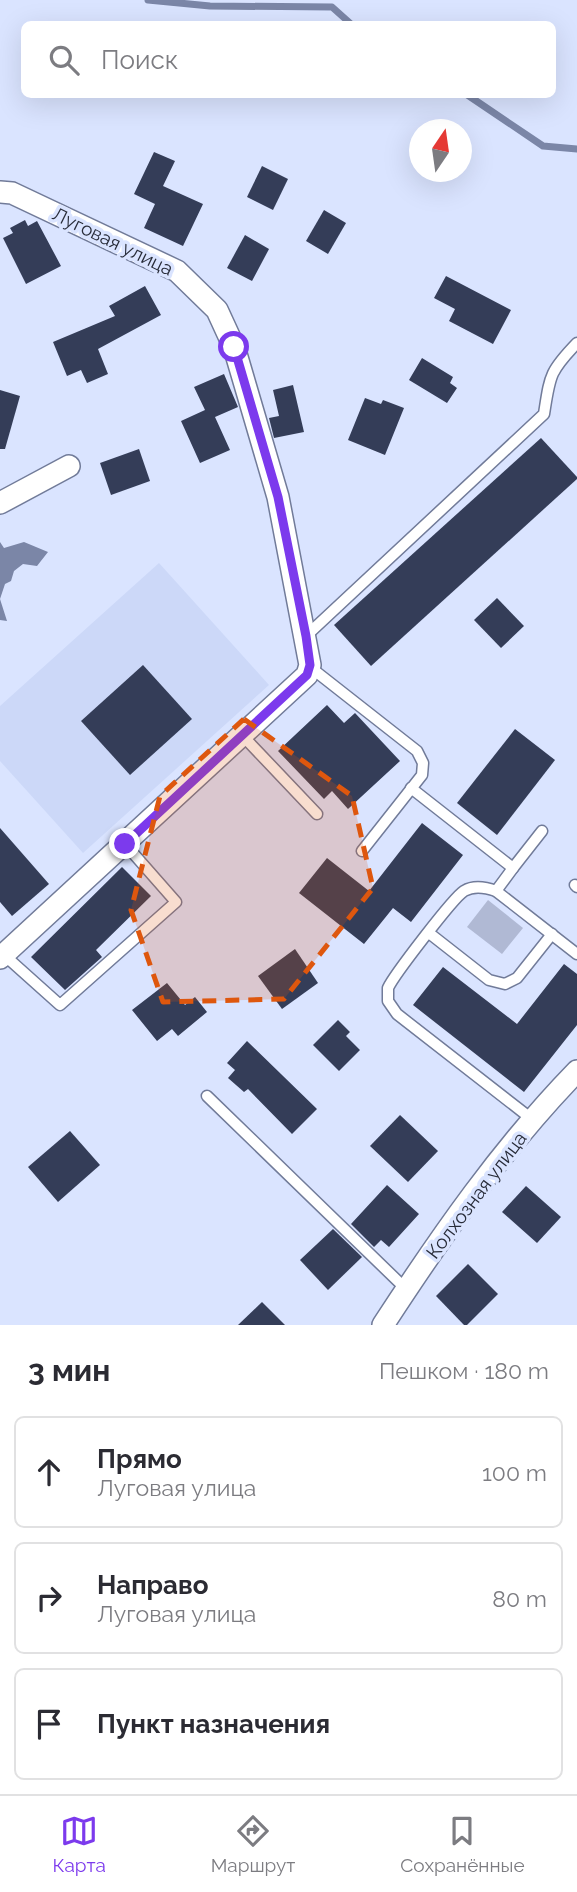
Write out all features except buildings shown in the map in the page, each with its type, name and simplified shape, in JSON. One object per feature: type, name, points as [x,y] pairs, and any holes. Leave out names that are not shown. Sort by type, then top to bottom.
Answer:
[{"type":"street","name":"Луговая улица","points":[[0,192],[12,193],[177,271],[217,310],[234,347],[278,497],[310,667]]},
{"type":"street","points":[[0,503],[69,466]]},
{"type":"street","points":[[1,955],[307,675],[310,667]]},
{"type":"street","name":"Колхозная улица","points":[[383,1325],[457,1218],[533,1120],[577,1071]]},
{"type":"lane","points":[[306,636],[544,414],[549,380],[556,364],[577,344]]},
{"type":"lane","points":[[310,667],[422,757],[424,769],[362,851]]},
{"type":"lane","points":[[242,735],[317,814]]},
{"type":"lane","points":[[411,788],[513,868]]},
{"type":"lane","points":[[496,891],[542,831]]},
{"type":"lane","points":[[1,955],[60,1005],[176,902],[125,844]]},
{"type":"lane","points":[[533,1120],[391,1008],[387,995],[390,982],[464,891],[484,887],[496,891],[577,954]]},
{"type":"lane","points":[[429,933],[489,980],[505,984],[517,978],[552,934]]},
{"type":"lane","points":[[208,1096],[406,1289]]},
{"type":"highlighted area","points":[[244,719],[352,796],[373,888],[284,999],[163,1002],[131,910],[160,796]]},
{"type":"shaded area","points":[[0,542],[4,548],[24,542],[48,552],[37,566],[23,564],[14,571],[11,581],[5,584],[0,599]]},
{"type":"shaded area","points":[[159,563],[269,685],[83,853],[0,761],[0,706]]},
{"type":"shaded area","points":[[0,599],[7,621],[0,620]]},
{"type":"shaded area","points":[[488,900],[523,928],[502,954],[467,927]]},
{"type":"waterway","points":[[148,0],[210,6],[332,7],[348,21]]},
{"type":"waterway","points":[[472,98],[543,146],[577,149]]},
{"type":"route","points":[[125,844],[307,675],[310,669],[306,636],[278,497],[234,347]]}]
